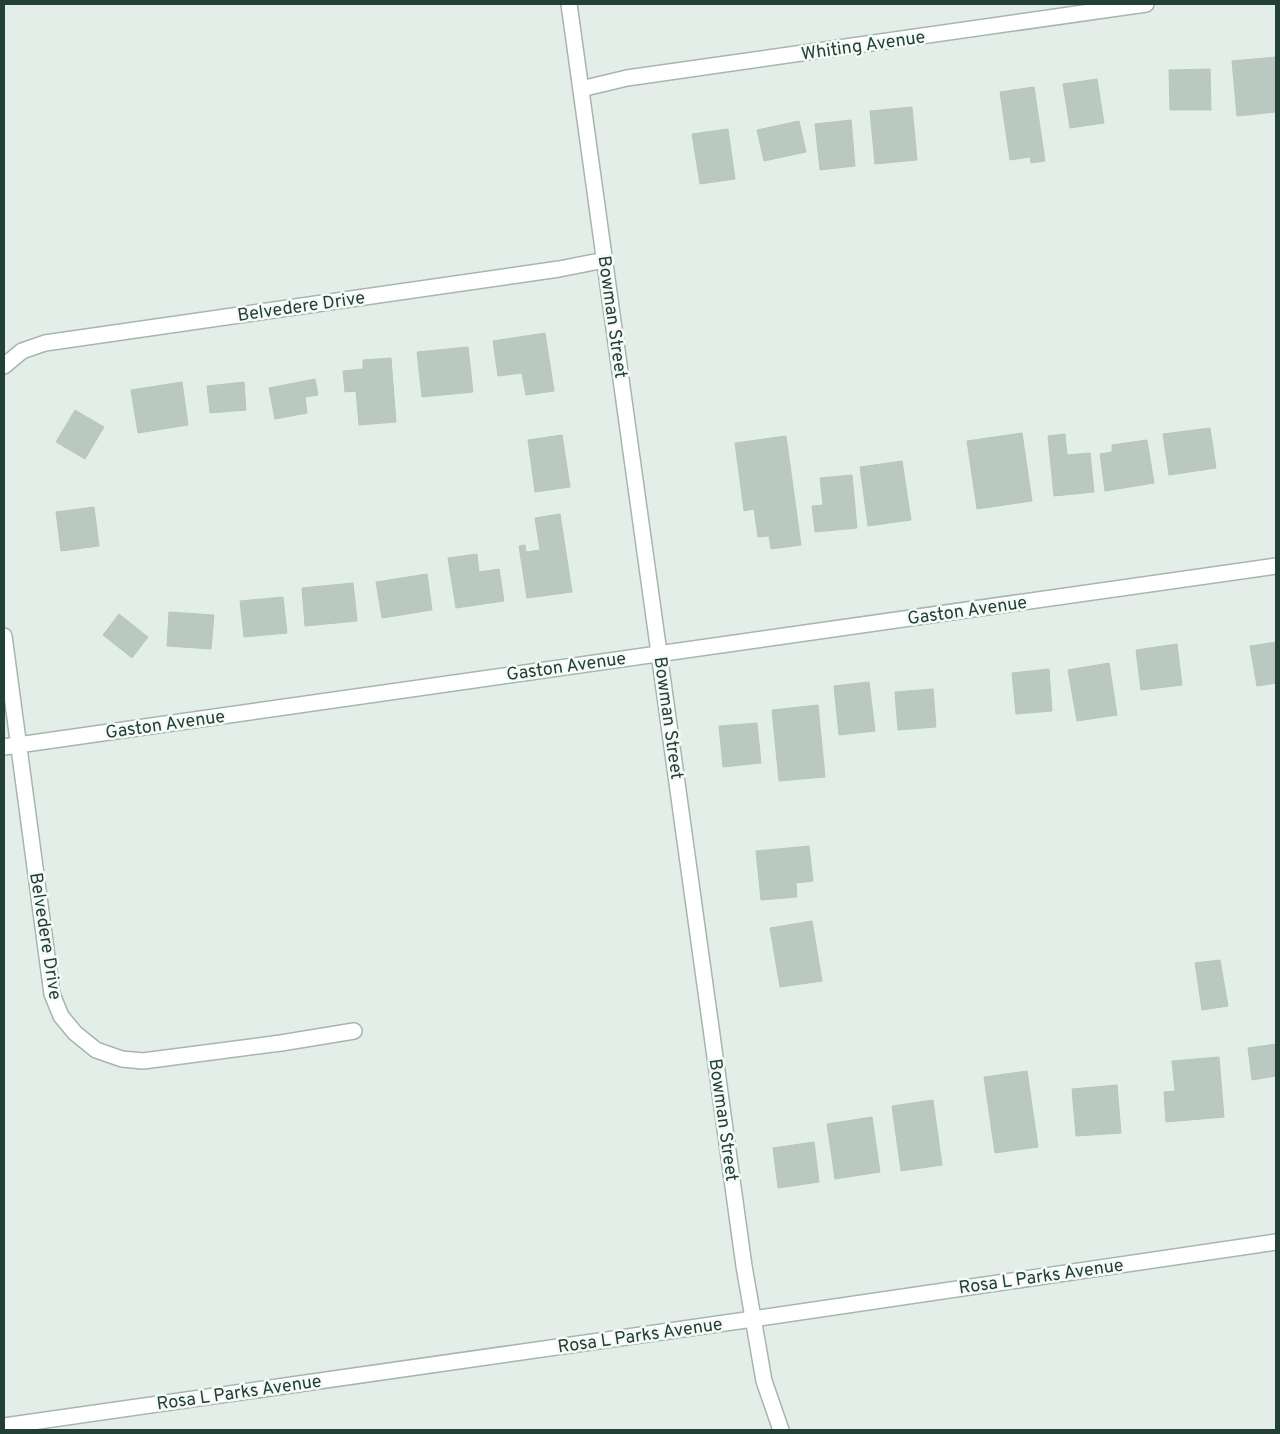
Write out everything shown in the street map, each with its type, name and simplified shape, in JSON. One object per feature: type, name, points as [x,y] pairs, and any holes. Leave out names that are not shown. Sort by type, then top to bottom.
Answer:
[{"type":"street","name":"Bowman Street","points":[[569,4],[744,1266],[764,1381],[781,1430]]},
{"type":"street","name":"Whiting Avenue","points":[[581,89],[637,77],[1146,4]]},
{"type":"street","name":"Belvedere Drive","points":[[4,366],[22,351],[45,343],[550,270],[605,260]]},
{"type":"street","name":"Gaston Avenue","points":[[11,746],[1276,566]]},
{"type":"street","name":"Belvedere Drive","points":[[4,636],[11,746],[52,994],[61,1016],[75,1034],[96,1050],[122,1059],[143,1061],[281,1043],[354,1031]]},
{"type":"street","name":"Rosa L Parks Avenue","points":[[4,1426],[1276,1242]]},
{"type":"building","points":[[1276,57],[1276,112],[1237,116],[1232,61]]},
{"type":"building","points":[[1210,69],[1211,110],[1170,110],[1169,70]]},
{"type":"building","points":[[1097,79],[1104,123],[1070,128],[1063,84]]},
{"type":"building","points":[[1034,87],[1045,161],[1031,163],[1030,157],[1010,160],[1000,92]]},
{"type":"building","points":[[912,107],[917,160],[875,164],[870,111]]},
{"type":"building","points":[[851,120],[855,166],[820,170],[815,124]]},
{"type":"building","points":[[799,121],[806,152],[764,161],[757,130]]},
{"type":"building","points":[[728,129],[735,179],[700,184],[692,134]]},
{"type":"building","points":[[545,333],[554,391],[526,395],[522,373],[498,376],[493,341]]},
{"type":"building","points":[[468,347],[473,392],[422,397],[417,352]]},
{"type":"building","points":[[391,358],[396,422],[359,425],[356,391],[345,392],[343,371],[363,369],[363,360]]},
{"type":"building","points":[[315,379],[318,395],[305,397],[307,413],[275,419],[269,388]]},
{"type":"building","points":[[182,382],[188,425],[138,433],[131,390]]},
{"type":"building","points":[[244,382],[246,410],[210,413],[207,386]]},
{"type":"building","points":[[75,410],[104,427],[85,459],[56,442]]},
{"type":"building","points":[[1210,428],[1216,468],[1169,475],[1163,434]]},
{"type":"building","points":[[1022,433],[1032,501],[977,509],[967,441]]},
{"type":"building","points":[[1065,434],[1067,455],[1090,453],[1094,492],[1054,496],[1048,436]]},
{"type":"building","points":[[562,435],[570,487],[535,492],[528,440]]},
{"type":"building","points":[[786,436],[801,545],[771,549],[769,536],[758,537],[754,509],[744,511],[735,443]]},
{"type":"building","points":[[1147,440],[1154,483],[1105,491],[1100,454],[1112,452],[1112,445]]},
{"type":"building","points":[[902,461],[911,520],[868,526],[860,467]]},
{"type":"building","points":[[852,475],[857,528],[815,532],[812,506],[823,505],[820,478]]},
{"type":"building","points":[[94,507],[99,546],[61,551],[56,512]]},
{"type":"building","points":[[560,514],[572,592],[527,598],[519,546],[525,545],[526,552],[540,550],[535,518]]},
{"type":"building","points":[[477,554],[479,572],[499,569],[504,601],[456,608],[448,558]]},
{"type":"building","points":[[427,574],[432,610],[382,618],[376,582]]},
{"type":"building","points":[[353,583],[357,621],[305,626],[302,588]]},
{"type":"building","points":[[283,597],[287,633],[244,637],[240,601]]},
{"type":"building","points":[[169,612],[214,615],[211,649],[167,646]]},
{"type":"building","points":[[119,614],[148,637],[132,658],[103,635]]},
{"type":"building","points":[[1276,642],[1276,683],[1257,686],[1250,646]]},
{"type":"building","points":[[1177,644],[1182,685],[1141,690],[1136,650]]},
{"type":"building","points":[[1109,663],[1117,715],[1077,721],[1068,670]]},
{"type":"building","points":[[1049,669],[1052,711],[1016,714],[1012,673]]},
{"type":"building","points":[[869,682],[875,731],[839,735],[834,686]]},
{"type":"building","points":[[933,689],[936,727],[898,730],[895,692]]},
{"type":"building","points":[[818,705],[825,777],[779,781],[772,710]]},
{"type":"building","points":[[757,723],[761,763],[723,767],[719,726]]},
{"type":"building","points":[[809,846],[813,881],[796,883],[797,897],[761,900],[756,851]]},
{"type":"building","points":[[812,921],[822,981],[780,987],[770,928]]},
{"type":"building","points":[[1220,960],[1228,1006],[1202,1010],[1195,963]]},
{"type":"building","points":[[1276,1044],[1276,1076],[1252,1080],[1248,1048]]},
{"type":"building","points":[[1219,1057],[1224,1117],[1166,1122],[1164,1092],[1175,1091],[1172,1061]]},
{"type":"building","points":[[1027,1071],[1038,1147],[995,1153],[984,1077]]},
{"type":"building","points":[[1117,1085],[1121,1133],[1076,1136],[1072,1089]]},
{"type":"building","points":[[933,1100],[942,1165],[901,1171],[892,1106]]},
{"type":"building","points":[[872,1117],[880,1172],[835,1179],[827,1124]]},
{"type":"building","points":[[814,1142],[819,1182],[778,1188],[773,1148]]}]
